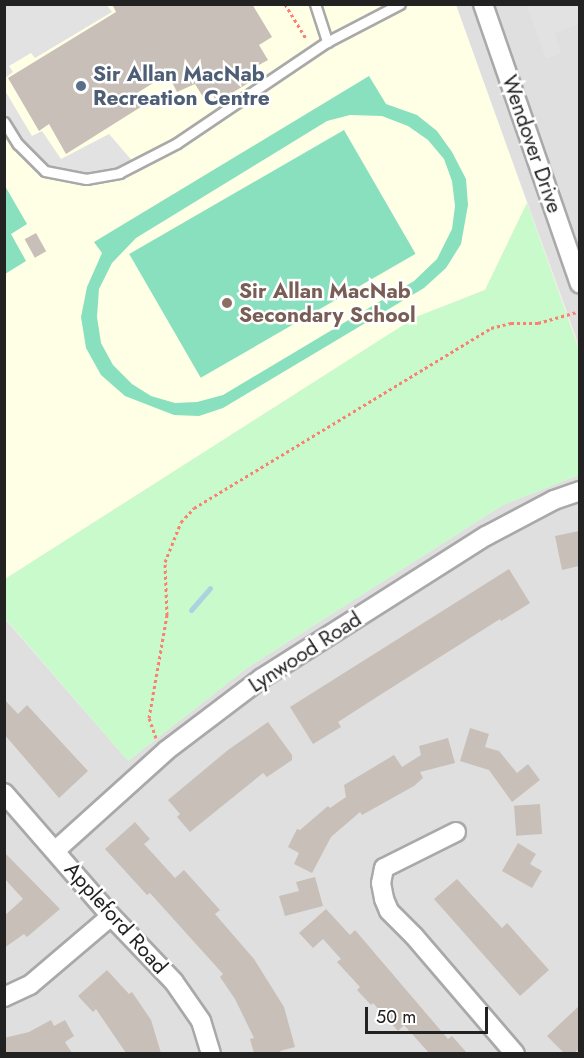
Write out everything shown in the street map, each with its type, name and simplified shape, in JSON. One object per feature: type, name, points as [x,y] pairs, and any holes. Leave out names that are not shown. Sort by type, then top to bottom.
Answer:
[{"type":"street","name":"Wendover Drive","points":[[483,4],[579,284]]},
{"type":"street","name":"Lynwood Road","points":[[56,850],[167,750],[262,678],[486,536],[535,509],[579,491]]},
{"type":"street","name":"Appleford Road","points":[[4,793],[56,850],[111,916],[174,982],[201,1021],[211,1053]]},
{"type":"street","points":[[456,832],[384,868],[381,883],[384,899],[389,911],[414,936],[515,1053]]},
{"type":"street","points":[[4,997],[30,984],[111,916]]},
{"type":"lane","points":[[315,4],[327,42]]},
{"type":"lane","points":[[4,122],[18,144],[45,171],[86,179],[119,172],[177,144],[327,42],[400,4]]},
{"type":"path","points":[[285,4],[315,52]]},
{"type":"path","points":[[167,750],[153,734],[149,718],[167,615],[165,562],[181,522],[194,508],[491,328],[511,323],[538,323],[579,311]]},
{"type":"shaded area","points":[[5,4],[107,5],[112,12],[35,58],[31,53],[9,66],[13,72],[5,78]]},
{"type":"shaded area","name":"Sir Allan MacNab Secondary School","points":[[5,5],[456,5],[527,203],[485,290],[416,317],[5,579]]},
{"type":"shaded area","points":[[456,5],[579,5],[579,350],[576,337]]},
{"type":"shaded area","points":[[527,5],[579,5],[579,24],[555,33],[561,53],[546,59]]},
{"type":"shaded area","points":[[4,89],[32,136],[42,131],[61,159],[109,134],[135,164],[86,179],[45,171],[5,122]]},
{"type":"shaded area","points":[[579,475],[579,1053],[5,1053],[4,618],[128,761],[247,668],[503,505]]},
{"type":"green space","points":[[369,76],[386,104],[417,115],[437,131],[452,152],[466,179],[468,205],[461,244],[446,268],[424,288],[223,408],[199,416],[174,415],[125,396],[101,375],[86,348],[81,317],[87,287],[102,253],[94,242]],"holes":[[[350,115],[382,116],[408,126],[428,140],[444,159],[452,181],[455,206],[452,229],[437,259],[414,281],[223,395],[197,402],[175,403],[151,396],[132,384],[113,365],[101,343],[97,317],[99,289],[112,263],[136,238],[327,121]]]},
{"type":"green space","points":[[344,130],[416,254],[201,378],[129,254]]},
{"type":"green space","points":[[5,186],[27,224],[11,234],[26,261],[5,274]]},
{"type":"green space","points":[[527,203],[579,350],[579,475],[503,505],[247,668],[128,761],[5,618],[5,579],[416,317],[485,290]]},
{"type":"building","points":[[112,4],[252,4],[272,37],[259,45],[268,60],[257,66],[262,75],[217,102],[211,92],[203,97],[195,84],[177,92],[168,74],[137,93],[144,105],[66,154],[49,124],[39,131],[8,78],[116,12]]},
{"type":"building","points":[[36,233],[46,251],[35,258],[25,239]]},
{"type":"building","points":[[579,531],[579,566],[562,570],[555,536]]},
{"type":"building","points":[[509,569],[530,603],[501,621],[500,619],[338,722],[341,727],[313,744],[290,707]]},
{"type":"building","points":[[4,699],[18,714],[27,705],[88,771],[59,798],[4,734]]},
{"type":"building","points":[[268,722],[292,755],[292,760],[267,777],[263,773],[190,832],[177,817],[180,814],[168,800],[228,750]]},
{"type":"building","points":[[470,728],[489,734],[485,747],[499,751],[517,773],[528,764],[540,780],[512,802],[489,770],[460,761]]},
{"type":"building","points":[[448,738],[455,763],[420,772],[423,778],[414,786],[362,815],[360,812],[331,837],[312,873],[294,864],[299,853],[288,847],[297,829],[300,830],[328,806],[330,808],[346,797],[344,785],[394,755],[402,767],[421,755],[419,746]]},
{"type":"building","points":[[540,804],[542,834],[516,836],[514,806]]},
{"type":"building","points":[[135,822],[150,839],[144,844],[175,878],[184,870],[220,910],[215,914],[254,959],[284,1007],[295,1047],[280,1051],[281,1053],[254,1053],[250,1039],[254,1038],[235,999],[220,977],[223,974],[150,893],[147,895],[105,849]]},
{"type":"building","points":[[518,843],[536,854],[530,864],[542,871],[532,888],[502,871]]},
{"type":"building","points":[[4,852],[60,909],[27,937],[24,934],[4,948],[4,916],[23,899],[4,878]]},
{"type":"building","points":[[315,877],[323,906],[285,916],[279,896],[299,891],[296,882]]},
{"type":"building","points":[[457,879],[502,928],[507,923],[549,970],[520,996],[434,899]]},
{"type":"building","points":[[326,909],[350,935],[355,930],[448,1039],[452,1036],[467,1053],[429,1053],[404,1025],[398,1031],[373,1003],[371,1005],[357,990],[360,987],[337,962],[341,959],[323,939],[313,948],[299,933]]},
{"type":"building","points":[[107,970],[129,994],[132,992],[151,1020],[161,1053],[126,1053],[96,1009],[93,1012],[78,996]]},
{"type":"building","points":[[579,1006],[579,1049],[574,1053],[564,1053],[547,1036]]},
{"type":"building","points":[[51,1020],[54,1026],[65,1020],[74,1036],[65,1042],[72,1053],[4,1053],[4,1038],[29,1032]]},
{"type":"waterway","points":[[191,610],[210,588]]},
{"type":"place","name":"Sir Allan MacNab Recreation Centre","points":[[81,86]]},
{"type":"place","name":"Sir Allan MacNab Secondary School","points":[[227,303]]}]
